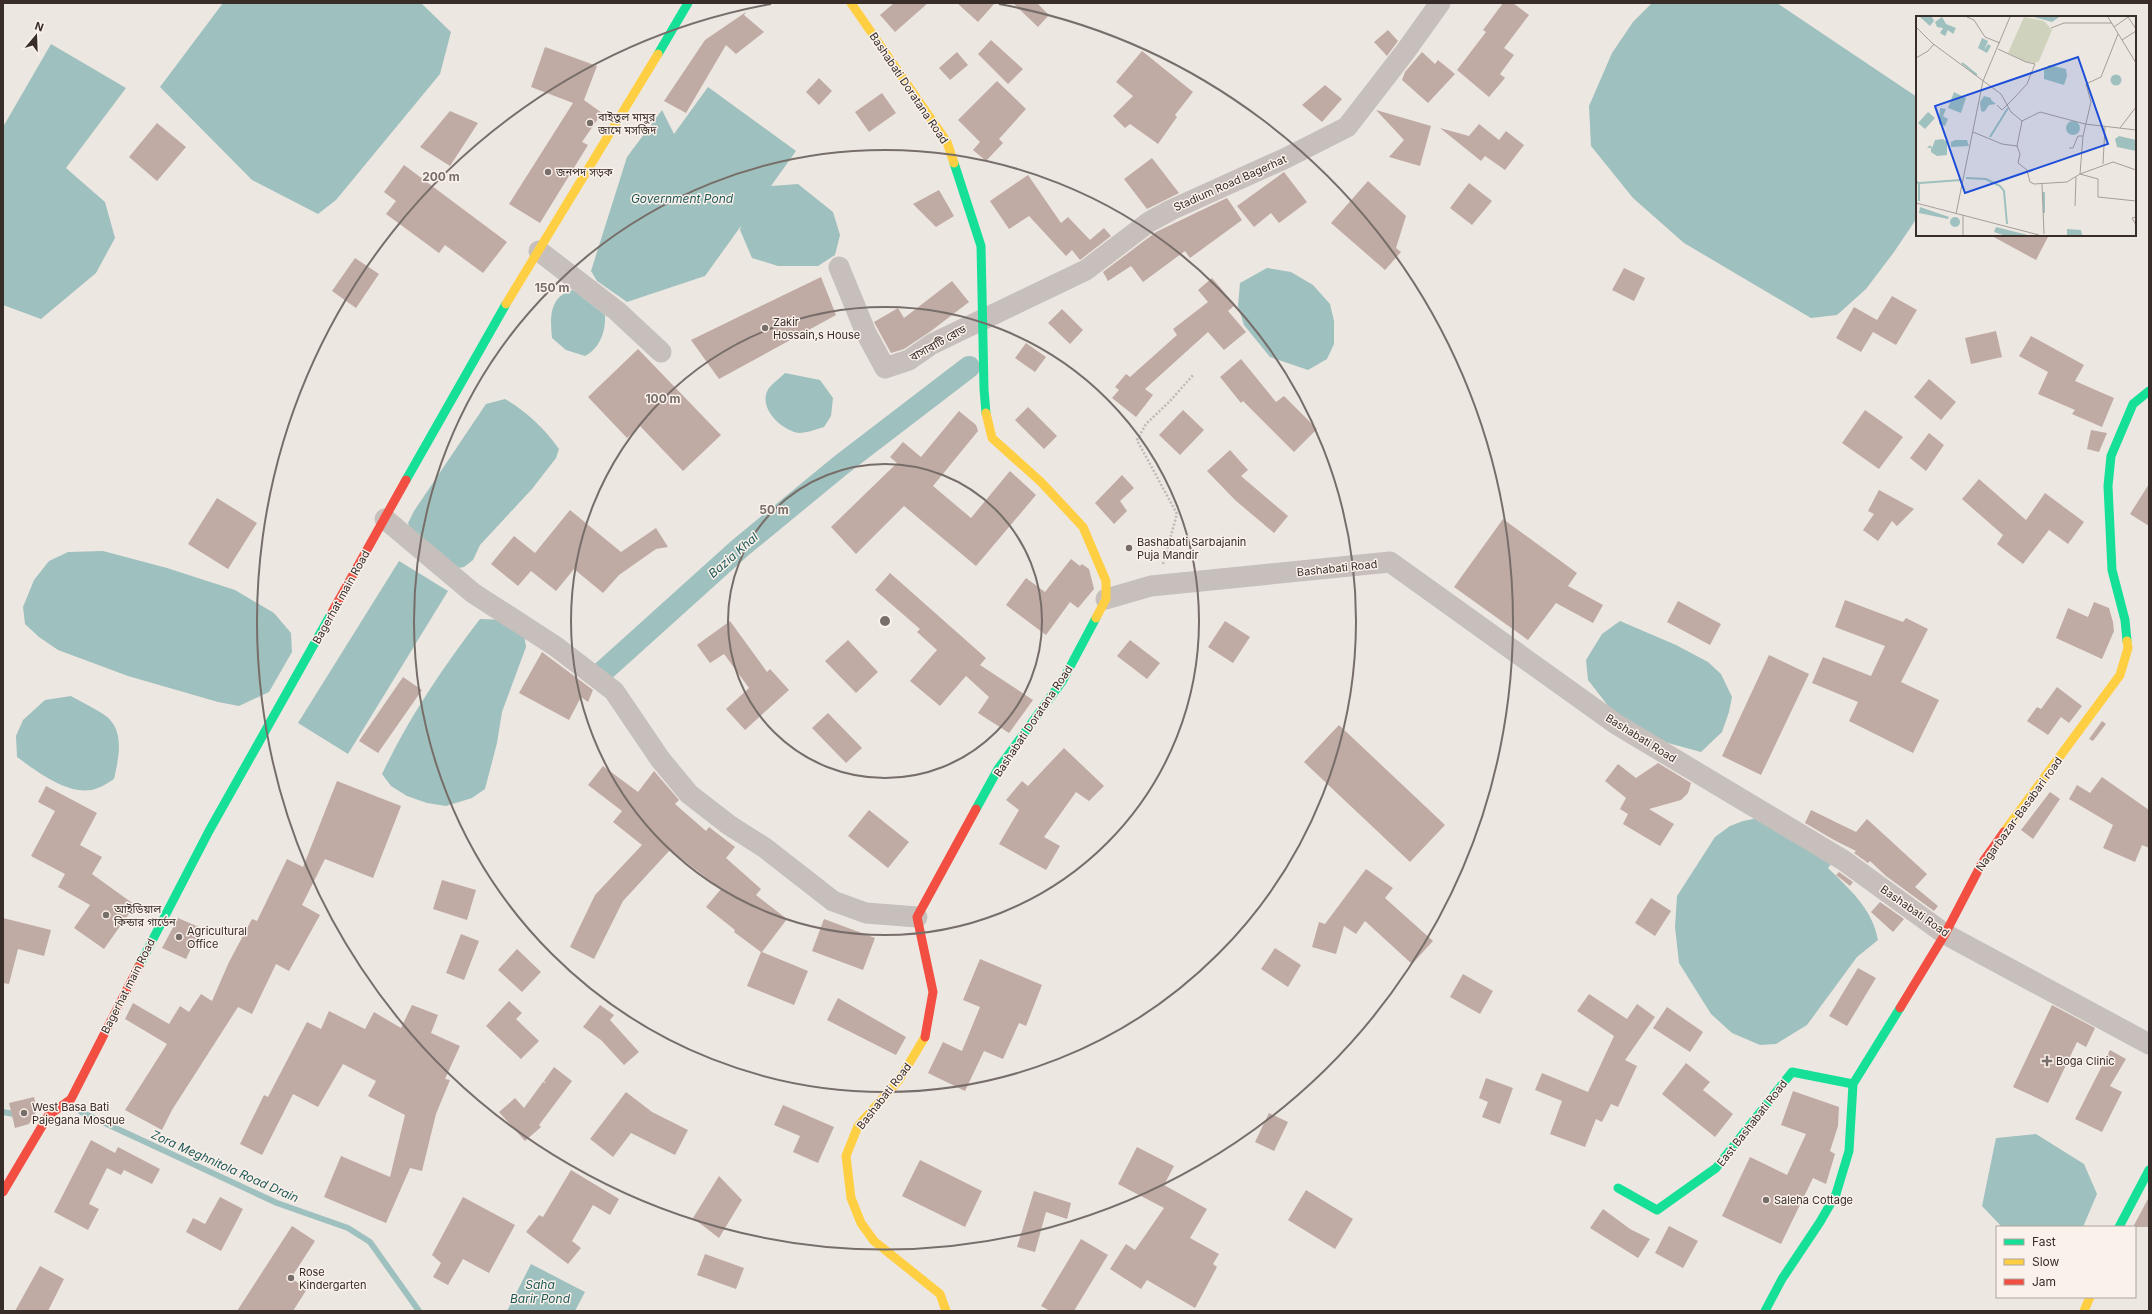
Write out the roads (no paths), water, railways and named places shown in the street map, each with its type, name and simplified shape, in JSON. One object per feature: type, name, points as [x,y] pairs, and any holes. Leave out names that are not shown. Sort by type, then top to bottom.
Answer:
[{"type":"street","name":"Bagerhat main Road","points":[[3,1192],[48,1116],[72,1099],[106,1028],[209,831],[486,338],[688,3]]},
{"type":"street","name":"Bashabati Doratana Road","points":[[851,3],[947,142],[981,246],[981,341],[984,389],[992,438],[1041,482],[1083,527],[1106,581],[1106,599],[1063,680],[998,769],[917,917]]},
{"type":"street","name":"Stadium Road Bagerhat","points":[[981,319],[1040,294],[1086,270],[1149,222],[1171,210],[1286,158],[1347,128],[1440,3]]},
{"type":"street","points":[[539,251],[616,311],[661,352]]},
{"type":"street","name":"বাসাবাটি রোড","points":[[839,267],[866,333],[885,368],[909,360],[932,344],[981,319]]},
{"type":"street","name":"Nagarbazar-Basabari road","points":[[1765,1311],[1782,1280],[1825,1218],[1837,1190],[1847,1161],[1851,1139],[1850,1121],[1853,1084],[1945,934],[1982,863],[2120,675],[2128,648],[2125,620],[2112,570],[2109,537],[2108,486],[2110,463],[2111,456],[2133,404],[2149,391]]},
{"type":"street","points":[[385,519],[473,593],[555,646],[614,691],[660,759],[689,794],[729,825],[765,848],[833,902],[866,913],[917,917]]},
{"type":"street","name":"Bashabati Road","points":[[1106,599],[1151,586],[1390,562],[1616,724],[1843,860],[1945,934],[2149,1044]]},
{"type":"street","name":"Bashabati Road","points":[[917,917],[922,945],[931,976],[933,992],[925,1040],[899,1080],[858,1126],[846,1156],[851,1198],[861,1223],[874,1241],[940,1294],[946,1311]]},
{"type":"street","name":"East Bashabati Road","points":[[1618,1188],[1657,1210],[1716,1168],[1792,1072],[1853,1084]]},
{"type":"street","points":[[2120,1226],[2149,1170]]},
{"type":"street","points":[[2084,1311],[2090,1298]]},
{"type":"water","points":[[223,3],[421,3],[451,32],[440,74],[336,200],[318,214],[252,180],[160,87]]},
{"type":"water","points":[[1652,3],[1777,3],[1916,96],[1916,219],[1866,289],[1837,315],[1811,318],[1684,243],[1633,198],[1591,146],[1589,106],[1612,53],[1633,22]]},
{"type":"water","points":[[51,44],[126,88],[66,168],[105,202],[115,238],[96,273],[41,319],[3,305],[3,127]]},
{"type":"water","name":"Government Pond","points":[[708,87],[796,151],[771,186],[798,184],[833,212],[840,235],[835,255],[818,266],[778,266],[752,258],[740,230],[741,226],[705,276],[627,302],[597,281],[591,271],[627,157],[662,110],[674,134]]},
{"type":"water","points":[[1267,268],[1291,272],[1313,285],[1330,304],[1334,321],[1334,344],[1327,359],[1308,370],[1270,357],[1244,325],[1238,306],[1240,283]]},
{"type":"water","points":[[573,290],[605,315],[601,338],[595,348],[585,356],[566,350],[552,338],[551,316],[555,303],[559,297]]},
{"type":"water","points":[[785,373],[820,380],[833,398],[831,416],[824,427],[809,432],[799,433],[785,428],[773,417],[768,410],[766,395],[772,384]]},
{"type":"water","points":[[505,399],[535,421],[548,434],[559,449],[556,458],[532,489],[480,545],[473,560],[464,567],[458,568],[413,535],[408,523],[414,511],[486,404]]},
{"type":"water","points":[[103,551],[167,568],[235,590],[274,613],[291,633],[292,652],[269,692],[239,706],[218,702],[128,676],[58,650],[39,637],[25,624],[23,607],[34,580],[49,561],[68,552]]},
{"type":"water","points":[[399,561],[448,591],[348,754],[298,723]]},
{"type":"water","points":[[480,619],[507,620],[524,634],[526,647],[502,712],[497,743],[485,789],[472,798],[446,806],[427,803],[407,796],[391,786],[382,774],[403,733],[427,694]]},
{"type":"water","points":[[1620,621],[1676,645],[1708,662],[1721,674],[1732,697],[1729,712],[1722,732],[1701,752],[1668,743],[1616,716],[1588,680],[1586,660],[1602,634]]},
{"type":"water","points":[[71,696],[99,711],[108,718],[118,734],[119,749],[114,779],[98,788],[77,790],[66,787],[44,776],[17,757],[16,736],[23,720],[45,700]]},
{"type":"water","points":[[1758,818],[1838,856],[1828,868],[1859,900],[1871,918],[1878,940],[1857,957],[1807,1025],[1776,1044],[1760,1045],[1732,1033],[1711,1014],[1679,963],[1675,927],[1677,896],[1715,837],[1730,826],[1743,821]]},
{"type":"water","points":[[2036,1134],[2084,1164],[2097,1194],[2083,1226],[2001,1226],[1982,1206],[1996,1138]]},
{"type":"water","name":"Saha Barir Pond","points":[[531,1264],[585,1292],[575,1311],[507,1311]]},
{"type":"waterway","name":"Bazia Khal","points":[[598,676],[740,548],[841,465],[969,367]]},
{"type":"waterway","points":[[3,1112],[19,1115]]},
{"type":"waterway","name":"Zora Meghnitola Road Drain","points":[[81,1112],[277,1203],[348,1228],[370,1242],[419,1311]]},
{"type":"place","name":"বাইতুল মামুর জামে মসজিদ","points":[[590,123]]},
{"type":"place","name":"জনপদ সড়ক","points":[[548,172]]},
{"type":"place","name":"Zakir Hossain,s House","points":[[765,328]]},
{"type":"place","name":"Bashabati Sarbajanin Puja Mandir","points":[[1129,548]]},
{"type":"place","name":"আইডিয়াল কিন্ডার গার্ডেন","points":[[106,915]]},
{"type":"place","name":"Agricultural Office","points":[[179,937]]},
{"type":"place","name":"Boga Clinic","points":[[2047,1061]]},
{"type":"place","name":"West Basa Bati Pajegana Mosque","points":[[24,1113]]},
{"type":"place","name":"Saleha Cottage","points":[[1766,1200]]},
{"type":"place","name":"Rose Kindergarten","points":[[291,1278]]}]
